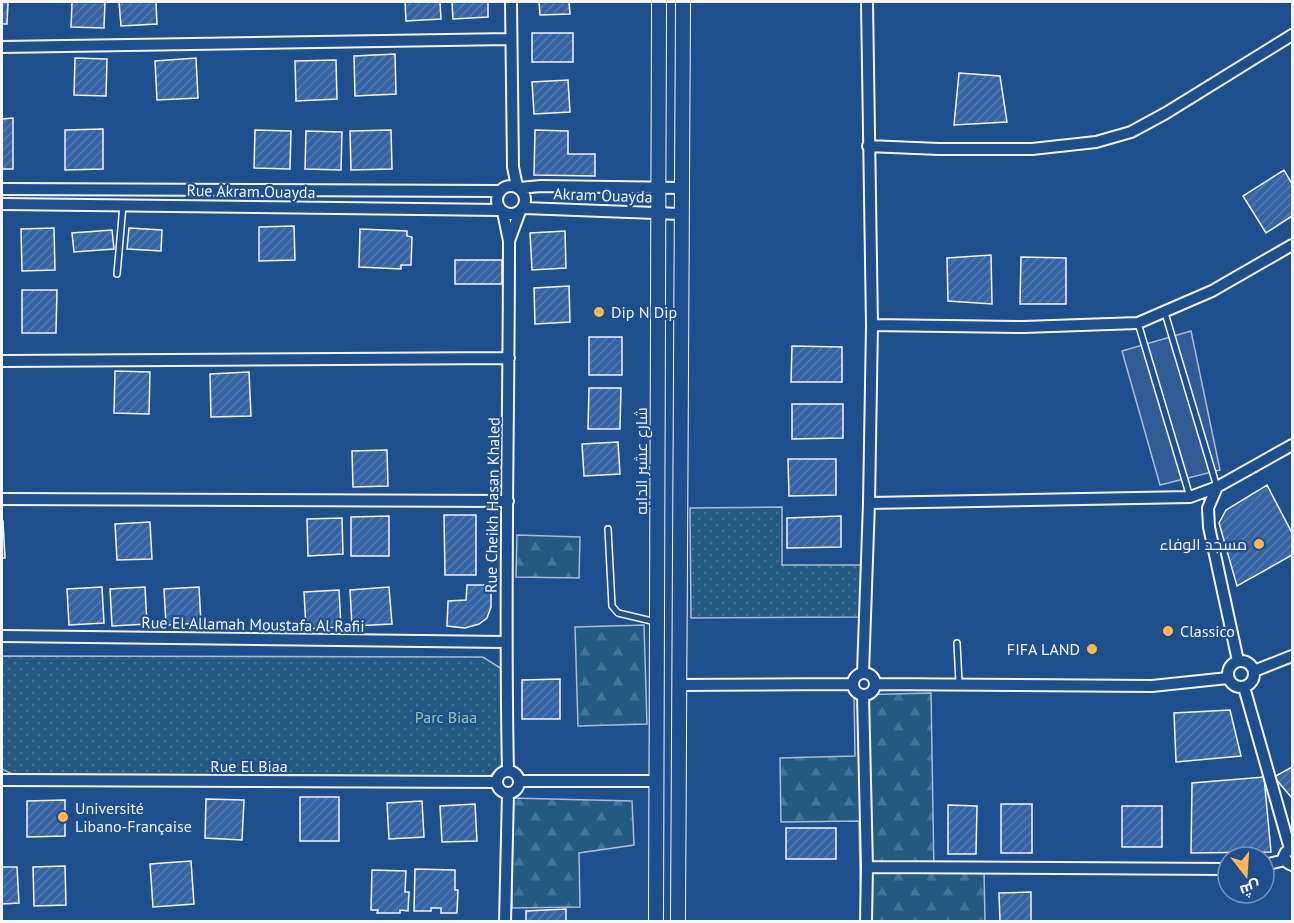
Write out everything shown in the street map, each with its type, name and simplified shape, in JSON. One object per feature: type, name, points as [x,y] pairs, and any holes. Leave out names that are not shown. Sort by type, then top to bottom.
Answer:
[{"type":"street","points":[[511,2],[513,167],[518,187],[525,195],[522,210],[514,214],[502,211],[496,201],[513,167]]},
{"type":"street","name":"شارع عشير الدايه","points":[[656,921],[659,2]]},
{"type":"street","points":[[678,921],[683,2]]},
{"type":"street","points":[[863,673],[872,325],[867,2]]},
{"type":"street","points":[[868,146],[1032,149],[1096,142],[1131,132],[1166,113],[1293,35]]},
{"type":"street","points":[[2,47],[511,39]]},
{"type":"street","points":[[501,189],[513,185],[518,187],[682,189]]},
{"type":"street","name":"Rue Akram Ouayda","points":[[2,189],[501,189]]},
{"type":"street","name":"Rue Akram Ouayda","points":[[2,204],[502,211]]},
{"type":"street","name":"Akram Ouayda","points":[[522,210],[681,214]]},
{"type":"street","name":"Rue Cheikh Hasan Khaled","points":[[509,241],[522,210]]},
{"type":"street","name":"Rue Cheikh Hasan Khaled","points":[[502,211],[509,241],[505,642],[508,770]]},
{"type":"street","points":[[872,325],[1024,327],[1138,323],[1212,291],[1293,244]]},
{"type":"street","points":[[2,361],[509,358]]},
{"type":"street","points":[[869,503],[1190,497],[1217,487],[1293,445]]},
{"type":"street","points":[[1217,487],[1208,508],[1209,527],[1238,661]]},
{"type":"street","points":[[1190,497],[1208,508]]},
{"type":"street","points":[[2,500],[508,501]]},
{"type":"street","name":"Rue El Allamah Moustafa Al Rafii","points":[[2,636],[505,642]]},
{"type":"street","points":[[1254,671],[1293,656]]},
{"type":"street","points":[[1238,661],[1251,664],[1254,671],[1251,684],[1244,687],[1231,684],[1228,678],[1231,664],[1238,661]]},
{"type":"street","points":[[863,673],[872,676],[875,684],[869,694],[863,695],[855,692],[852,684],[858,674],[863,673]]},
{"type":"street","points":[[875,684],[1152,686],[1228,678]]},
{"type":"street","points":[[679,685],[852,684]]},
{"type":"street","points":[[1244,687],[1291,849],[1284,856],[1289,862]]},
{"type":"street","points":[[863,695],[866,921]]},
{"type":"street","points":[[508,770],[517,776],[519,782],[513,791],[508,793],[502,791],[497,782],[498,776],[508,770]]},
{"type":"street","name":"Rue El Biaa","points":[[2,780],[497,782]]},
{"type":"street","points":[[519,782],[657,781]]},
{"type":"street","points":[[505,921],[508,793]]},
{"type":"street","points":[[867,867],[1216,869]]},
{"type":"lane","points":[[117,274],[123,205]]},
{"type":"lane","points":[[1165,313],[1217,487]]},
{"type":"lane","points":[[1138,323],[1190,497]]},
{"type":"lane","points":[[608,529],[612,606],[618,613],[657,622]]},
{"type":"lane","points":[[957,643],[959,683]]},
{"type":"green space","points":[[782,507],[782,565],[862,565],[862,617],[691,618],[690,508]]},
{"type":"green space","points":[[517,535],[580,537],[579,578],[516,577]]},
{"type":"green space","points":[[644,625],[647,724],[578,726],[575,627]]},
{"type":"green space","name":"Parc Biaa","points":[[2,656],[483,657],[505,671],[509,758],[490,776],[12,774],[2,769]]},
{"type":"green space","points":[[931,693],[934,872],[984,871],[985,921],[861,921],[859,821],[781,822],[780,758],[855,756],[854,695]]},
{"type":"green space","points":[[511,798],[632,801],[634,845],[579,853],[580,907],[512,908]]},
{"type":"shaded area","points":[[1191,331],[1220,470],[1160,485],[1122,351]]},
{"type":"building","points":[[2,2],[8,2],[7,24],[2,24]]},
{"type":"building","points":[[72,2],[105,2],[104,28],[71,27]]},
{"type":"building","points":[[119,2],[156,2],[157,24],[121,26]]},
{"type":"building","points":[[405,2],[440,2],[441,19],[406,21]]},
{"type":"building","points":[[452,2],[488,2],[488,17],[453,19]]},
{"type":"building","points":[[539,2],[569,2],[570,14],[540,15]]},
{"type":"building","points":[[532,33],[573,33],[573,62],[532,62]]},
{"type":"building","points":[[395,54],[396,94],[355,96],[354,56]]},
{"type":"building","points":[[75,58],[107,59],[106,96],[74,95]]},
{"type":"building","points":[[196,58],[198,98],[157,100],[155,61]]},
{"type":"building","points":[[336,60],[337,99],[296,101],[295,61]]},
{"type":"building","points":[[959,73],[1000,76],[1007,122],[954,125]]},
{"type":"building","points":[[568,80],[570,112],[534,114],[532,82]]},
{"type":"building","points":[[13,118],[13,169],[2,169],[2,119]]},
{"type":"building","points":[[103,129],[103,169],[65,170],[65,130]]},
{"type":"building","points":[[255,130],[291,131],[290,169],[254,168]]},
{"type":"building","points":[[391,130],[392,169],[351,170],[350,131]]},
{"type":"building","points":[[535,130],[568,131],[568,154],[595,154],[595,176],[534,175]]},
{"type":"building","points":[[306,131],[342,132],[341,170],[305,169]]},
{"type":"building","points":[[1284,170],[1292,184],[1292,216],[1266,233],[1243,196]]},
{"type":"building","points":[[294,226],[295,260],[259,261],[259,227]]},
{"type":"building","points":[[54,228],[55,270],[22,271],[21,229]]},
{"type":"building","points":[[129,228],[162,230],[161,251],[127,249]]},
{"type":"building","points":[[360,229],[407,231],[407,236],[412,237],[411,265],[401,265],[401,269],[359,267]]},
{"type":"building","points":[[112,230],[114,249],[74,252],[72,233]]},
{"type":"building","points":[[565,231],[566,268],[532,270],[530,233]]},
{"type":"building","points":[[991,255],[992,304],[948,301],[947,258]]},
{"type":"building","points":[[1021,257],[1066,258],[1066,304],[1020,304]]},
{"type":"building","points":[[455,260],[502,260],[502,284],[455,284]]},
{"type":"building","points":[[569,286],[570,322],[535,324],[534,288]]},
{"type":"building","points":[[22,290],[57,290],[56,333],[22,333]]},
{"type":"building","points":[[589,337],[622,337],[622,375],[589,375]]},
{"type":"building","points":[[792,346],[842,347],[842,382],[791,382]]},
{"type":"building","points":[[115,371],[150,372],[149,414],[114,413]]},
{"type":"building","points":[[249,372],[251,416],[211,417],[210,374]]},
{"type":"building","points":[[589,388],[621,388],[620,429],[588,429]]},
{"type":"building","points":[[792,404],[843,404],[843,438],[792,439]]},
{"type":"building","points":[[618,442],[620,474],[584,476],[582,444]]},
{"type":"building","points":[[387,450],[388,486],[353,487],[352,451]]},
{"type":"building","points":[[788,459],[836,459],[836,495],[789,496]]},
{"type":"building","name":"مسجد الوفاء","points":[[1267,485],[1292,533],[1292,555],[1237,586],[1219,523],[1226,510]]},
{"type":"building","points":[[444,515],[476,515],[476,575],[445,575]]},
{"type":"building","points":[[389,516],[389,556],[351,556],[351,517]]},
{"type":"building","points":[[841,516],[841,547],[787,548],[787,518]]},
{"type":"building","points":[[342,518],[343,554],[308,556],[307,519]]},
{"type":"building","points":[[3,521],[5,558],[2,558]]},
{"type":"building","points":[[150,522],[152,559],[117,560],[115,524]]},
{"type":"building","points":[[467,585],[491,585],[491,607],[487,618],[479,624],[465,628],[447,626],[448,601],[466,600]]},
{"type":"building","points":[[102,587],[104,623],[69,625],[67,589]]},
{"type":"building","points":[[145,587],[147,624],[112,626],[110,589]]},
{"type":"building","points":[[199,587],[201,623],[166,625],[164,589]]},
{"type":"building","points":[[389,587],[392,624],[352,626],[350,590]]},
{"type":"building","points":[[339,590],[341,627],[306,629],[304,592]]},
{"type":"building","points":[[560,679],[560,719],[522,719],[522,680]]},
{"type":"building","points":[[1230,710],[1241,756],[1176,762],[1174,713]]},
{"type":"building","points":[[1292,767],[1292,798],[1274,777]]},
{"type":"building","points":[[1264,777],[1270,845],[1216,845],[1216,853],[1191,853],[1192,783]]},
{"type":"building","points":[[300,797],[339,797],[339,841],[300,841]]},
{"type":"building","points":[[206,799],[244,800],[242,840],[205,838]]},
{"type":"building","points":[[65,800],[65,836],[27,837],[27,801]]},
{"type":"building","points":[[422,801],[424,837],[389,839],[387,803]]},
{"type":"building","points":[[475,804],[477,841],[442,842],[440,806]]},
{"type":"building","points":[[1001,804],[1032,804],[1032,853],[1001,853]]},
{"type":"building","points":[[948,805],[977,806],[976,854],[948,854]]},
{"type":"building","points":[[1122,806],[1162,806],[1162,847],[1122,847]]},
{"type":"building","points":[[786,828],[836,828],[836,859],[786,859]]},
{"type":"building","points":[[191,861],[194,904],[153,907],[150,864]]},
{"type":"building","points":[[65,866],[66,905],[34,906],[33,867]]},
{"type":"building","points":[[2,867],[17,867],[19,903],[2,904]]},
{"type":"building","points":[[415,869],[455,870],[455,890],[458,890],[457,913],[441,913],[441,908],[431,908],[431,911],[414,911]]},
{"type":"building","points":[[372,870],[406,871],[405,892],[409,892],[408,911],[377,913],[378,910],[371,910]]},
{"type":"building","points":[[1031,892],[1031,922],[1000,922],[999,893]]},
{"type":"building","points":[[566,909],[566,922],[526,922],[526,911]]},
{"type":"place","name":"Dip N Dip","points":[[599,312]]},
{"type":"place","name":"مسجد الوفاء","points":[[1259,544]]},
{"type":"place","name":"Classico","points":[[1168,631]]},
{"type":"place","name":"FIFA LAND","points":[[1092,649]]},
{"type":"place","name":"Université Libano-Française","points":[[63,817]]}]
